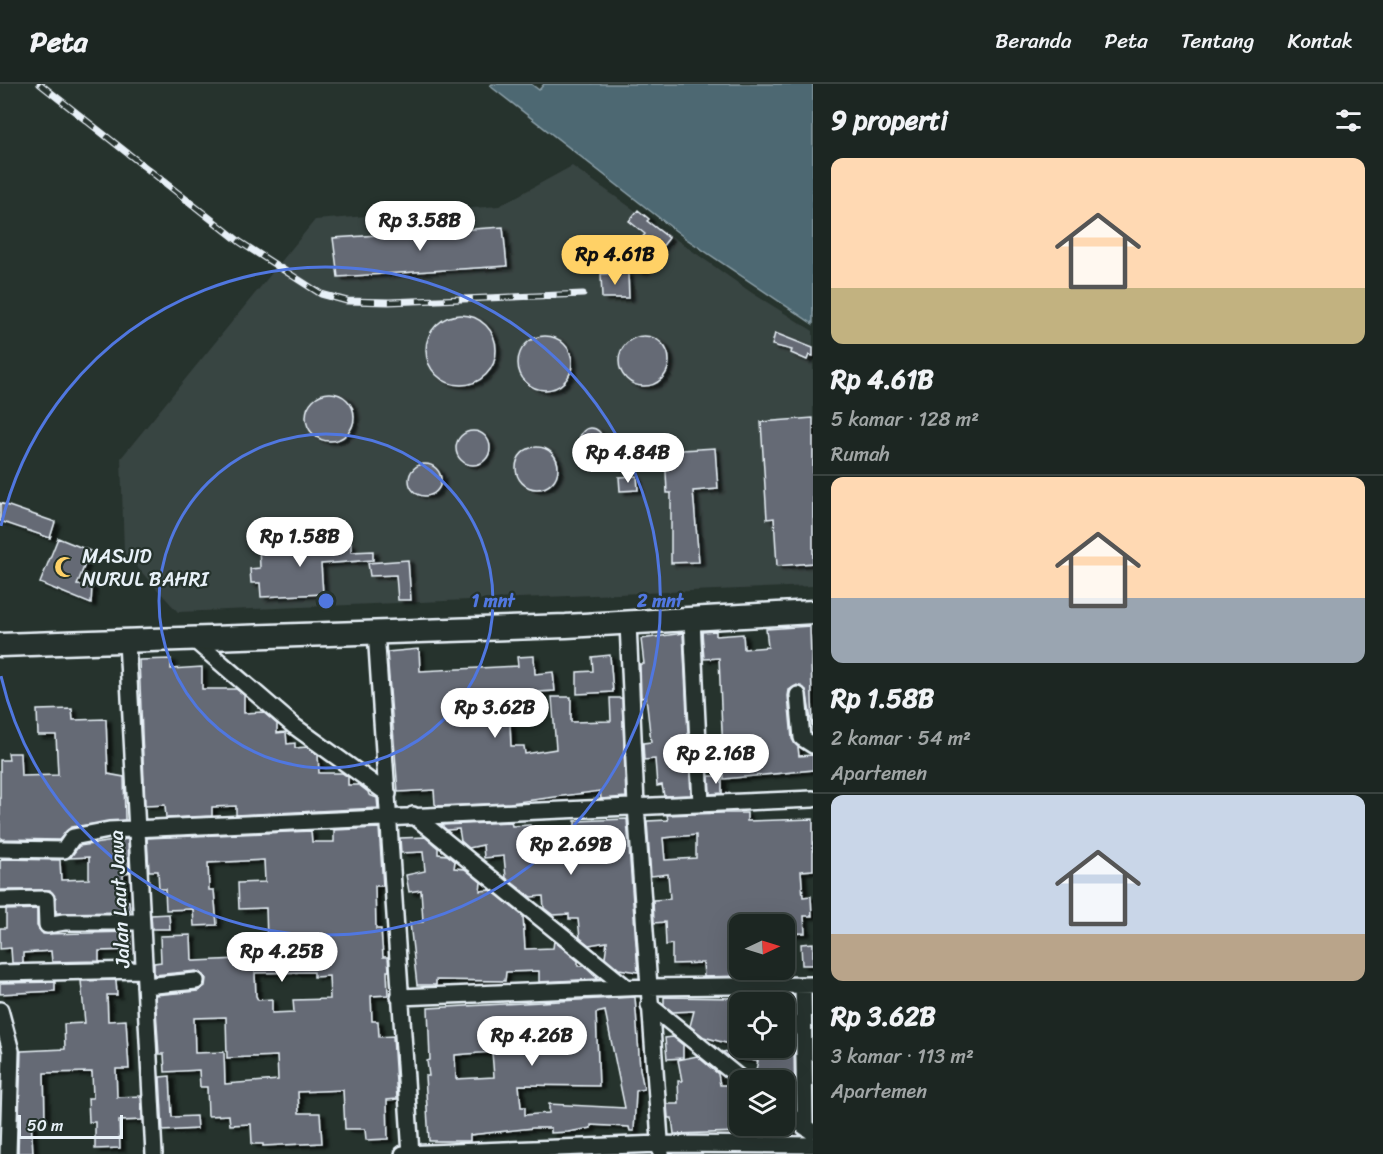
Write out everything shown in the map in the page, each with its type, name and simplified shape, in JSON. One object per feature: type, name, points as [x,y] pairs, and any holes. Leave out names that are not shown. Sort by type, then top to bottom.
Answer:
[{"type":"main road","points":[[0,645],[628,623],[813,612]]},
{"type":"street","points":[[692,620],[701,804]]},
{"type":"street","points":[[628,623],[636,805],[661,1149]]},
{"type":"street","points":[[376,631],[411,1154]]},
{"type":"street","points":[[193,639],[294,726],[388,794]]},
{"type":"street","name":"Jalan Laut Jawa","points":[[127,641],[154,1154]]},
{"type":"street","points":[[798,694],[802,738],[813,745]]},
{"type":"street","points":[[0,849],[64,850],[73,837],[91,835],[99,830],[813,799]]},
{"type":"street","points":[[413,815],[627,988]]},
{"type":"street","points":[[0,900],[46,899],[47,925],[64,922],[141,922]]},
{"type":"street","points":[[0,973],[144,970]]},
{"type":"street","points":[[144,986],[196,981]]},
{"type":"street","points":[[399,997],[648,987],[808,985],[809,1130]]},
{"type":"street","points":[[649,1005],[730,1070]]},
{"type":"street","points":[[0,1010],[11,1051],[8,1154]]},
{"type":"street","points":[[795,1120],[809,1130]]},
{"type":"street","points":[[403,1154],[813,1145]]},
{"type":"shaded area","points":[[572,166],[752,293],[813,331],[813,586],[178,612],[124,553],[121,458],[315,220],[499,206]]},
{"type":"water","points":[[492,84],[531,84],[539,90],[544,84],[813,84],[813,324],[685,238],[490,86]]},
{"type":"building","points":[[638,210],[649,219],[647,221],[669,238],[643,271],[639,271],[624,260],[645,234],[629,221]]},
{"type":"building","points":[[503,227],[507,266],[338,277],[333,238]]},
{"type":"building","points":[[628,273],[629,298],[602,298],[601,274]]},
{"type":"building","points":[[468,315],[481,321],[490,330],[494,336],[496,350],[494,364],[486,375],[475,383],[454,385],[436,375],[428,364],[426,343],[436,325],[447,317]]},
{"type":"building","points":[[775,333],[813,348],[813,356],[809,355],[807,360],[791,353],[792,350],[772,345]]},
{"type":"building","points":[[545,336],[555,338],[564,344],[570,353],[572,363],[570,373],[564,382],[555,388],[545,390],[535,388],[526,382],[520,373],[518,363],[520,353],[526,344],[535,338]]},
{"type":"building","points":[[644,336],[662,343],[669,361],[662,379],[644,386],[626,379],[619,361],[626,343]]},
{"type":"building","points":[[325,393],[335,393],[350,403],[354,417],[353,426],[344,437],[335,441],[325,441],[310,431],[306,422],[306,412],[316,397]]},
{"type":"building","points":[[813,418],[813,563],[777,566],[774,518],[767,519],[761,422]]},
{"type":"building","points":[[591,428],[599,431],[602,439],[599,447],[591,450],[583,447],[580,439],[583,431]]},
{"type":"building","points":[[473,431],[485,436],[490,448],[485,460],[473,465],[461,460],[456,448],[461,436]]},
{"type":"building","points":[[537,447],[552,453],[558,468],[552,483],[537,489],[522,483],[516,468],[522,453]]},
{"type":"building","points":[[715,448],[718,489],[693,491],[699,562],[671,563],[671,493],[667,493],[665,451]]},
{"type":"building","points":[[425,464],[436,469],[441,480],[436,491],[425,496],[414,491],[409,480],[414,469]]},
{"type":"building","points":[[637,476],[638,490],[620,491],[619,477]]},
{"type":"building","points":[[0,503],[55,522],[50,538],[0,521]]},
{"type":"building","name":"MASJID NURUL BAHRI","points":[[58,538],[90,551],[77,585],[92,586],[91,604],[40,583]]},
{"type":"building","points":[[351,543],[351,552],[373,551],[373,560],[321,564],[323,594],[261,597],[260,583],[251,583],[250,569],[260,568],[259,547]]},
{"type":"building","points":[[408,560],[411,600],[398,600],[396,575],[370,576],[368,563]]},
{"type":"building","points":[[810,626],[813,731],[806,690],[797,685],[789,690],[788,696],[792,739],[798,747],[799,756],[813,755],[813,770],[724,779],[719,658],[704,659],[702,632],[716,631],[716,636],[743,634],[744,649],[768,647],[766,629]]},
{"type":"building","points":[[683,633],[691,795],[664,796],[662,785],[657,786],[655,759],[644,760],[643,743],[651,742],[646,697],[641,698],[640,664],[644,664],[641,639]]},
{"type":"building","points":[[419,649],[420,671],[518,666],[517,657],[534,656],[535,674],[553,672],[555,691],[503,694],[503,699],[471,701],[471,695],[448,696],[450,725],[510,723],[511,746],[524,746],[525,754],[556,749],[552,697],[571,697],[571,722],[611,721],[610,698],[622,698],[626,797],[601,799],[600,791],[510,803],[438,806],[435,804],[434,790],[398,792],[387,652]]},
{"type":"building","points":[[610,655],[613,692],[577,694],[577,672],[593,671],[592,657]]},
{"type":"building","points":[[171,659],[171,669],[202,667],[202,689],[236,689],[244,695],[244,713],[263,712],[277,724],[277,733],[286,732],[287,744],[295,743],[295,748],[307,747],[318,755],[319,773],[342,773],[348,777],[348,785],[359,785],[369,795],[377,798],[378,808],[236,815],[236,806],[212,807],[212,816],[166,818],[165,805],[145,806],[139,660]]},
{"type":"building","points":[[72,709],[73,720],[106,719],[108,774],[124,777],[125,820],[71,827],[59,840],[3,839],[0,837],[0,760],[9,760],[8,753],[20,753],[21,776],[58,775],[56,735],[38,735],[37,710]]},
{"type":"building","points":[[709,776],[722,776],[722,793],[710,794]]},
{"type":"building","points":[[722,813],[747,813],[747,821],[813,819],[813,870],[801,871],[803,897],[811,896],[812,916],[804,916],[805,933],[795,933],[795,914],[729,914],[729,976],[704,977],[703,963],[672,964],[672,944],[666,945],[665,922],[654,923],[653,900],[670,899],[668,874],[651,876],[647,821],[668,820],[667,815]],"holes":[[[696,835],[696,858],[665,860],[663,838]]]},
{"type":"building","points":[[627,819],[638,972],[619,969],[605,957],[607,942],[589,945],[580,938],[578,919],[569,919],[569,914],[553,915],[544,908],[543,896],[531,897],[506,878],[504,856],[484,858],[483,845],[469,848],[461,841],[459,829],[447,830],[441,825],[511,822],[512,826],[530,825],[530,831],[575,830],[575,821]]},
{"type":"building","points":[[379,828],[383,886],[375,886],[376,929],[381,929],[383,957],[388,957],[388,995],[371,996],[372,1021],[378,1021],[379,1037],[393,1036],[397,1099],[387,1100],[388,1139],[366,1140],[365,1129],[345,1129],[343,1090],[298,1092],[299,1113],[320,1113],[322,1143],[263,1146],[263,1144],[252,1144],[251,1124],[230,1125],[229,1115],[208,1116],[207,1087],[200,1087],[199,1070],[165,1072],[164,1054],[159,1054],[155,995],[198,991],[205,986],[206,979],[204,975],[196,971],[154,975],[154,963],[161,962],[160,936],[191,935],[192,961],[259,958],[258,943],[267,942],[266,908],[239,909],[238,883],[265,882],[264,860],[208,863],[209,890],[214,890],[217,925],[194,926],[193,909],[166,910],[165,889],[159,889],[158,871],[149,871],[147,838],[311,831],[312,842],[334,842],[334,830]],"holes":[[[314,972],[314,977],[329,976],[330,999],[293,1000],[294,1012],[272,1013],[272,999],[258,1000],[256,996],[255,973]],[[226,1017],[227,1058],[277,1056],[278,1080],[225,1084],[224,1052],[195,1053],[194,1018]]]},
{"type":"building","points":[[425,837],[438,848],[438,854],[447,855],[455,861],[454,868],[465,869],[481,882],[480,891],[491,890],[523,916],[525,949],[553,948],[554,941],[578,961],[578,966],[584,966],[598,979],[539,982],[539,971],[506,972],[505,981],[436,980],[436,985],[417,985],[410,923],[423,922],[421,890],[409,892],[406,875],[425,871],[423,852],[401,853],[400,838]]},
{"type":"building","points":[[128,839],[129,872],[123,875],[124,901],[129,901],[130,912],[56,913],[56,898],[50,890],[0,890],[0,861],[4,859],[60,860],[61,880],[89,879],[89,857],[70,858],[79,846]]},
{"type":"building","points":[[37,909],[37,926],[43,934],[130,932],[131,950],[99,951],[99,961],[52,962],[51,951],[23,953],[23,963],[12,963],[11,948],[0,949],[0,928],[6,928],[6,910]]},
{"type":"building","points":[[169,914],[170,929],[152,929],[151,915]]},
{"type":"building","points":[[813,943],[813,965],[802,965],[801,944]]},
{"type":"building","points":[[116,980],[117,995],[107,995],[108,1021],[126,1020],[129,1069],[116,1069],[117,1097],[141,1096],[142,1120],[119,1121],[120,1148],[95,1149],[95,1122],[89,1122],[88,1098],[93,1098],[92,1072],[44,1073],[45,1119],[31,1120],[33,1153],[18,1153],[21,1051],[65,1049],[64,1024],[85,1023],[81,981]]},
{"type":"building","points":[[55,982],[55,991],[0,994],[0,983]]},
{"type":"building","points":[[635,997],[640,1069],[644,1089],[636,1091],[634,1131],[630,1131],[629,1127],[591,1125],[591,1128],[568,1132],[551,1133],[551,1128],[533,1128],[470,1135],[470,1141],[429,1141],[425,1076],[429,1076],[427,1061],[430,1060],[428,1008]],"holes":[[[605,1011],[625,1108],[549,1104],[549,1113],[525,1115],[525,1107],[521,1107],[519,1085],[599,1086],[596,1013]],[[492,1052],[494,1077],[456,1079],[455,1055]]]},
{"type":"building","points":[[664,997],[729,998],[729,1044],[704,1037],[690,1026],[694,1011],[673,1012],[664,1005]]},
{"type":"building","points":[[673,1037],[683,1045],[683,1058],[667,1059],[665,1038]]},
{"type":"building","points":[[697,1056],[718,1074],[720,1085],[729,1085],[729,1132],[674,1134],[672,1118],[668,1118],[667,1104],[679,1104],[678,1081],[682,1081],[678,1060]]},
{"type":"building","points":[[731,1058],[794,1058],[794,1070],[756,1070],[758,1061]]},
{"type":"building","points":[[170,1076],[172,1117],[196,1116],[197,1129],[163,1131],[160,1077]]},
{"type":"railway","points":[[40,84],[240,242],[321,294],[347,301],[389,302],[583,294]]},
{"type":"place","name":"MASJID NURUL BAHRI","points":[[65,567]]}]
